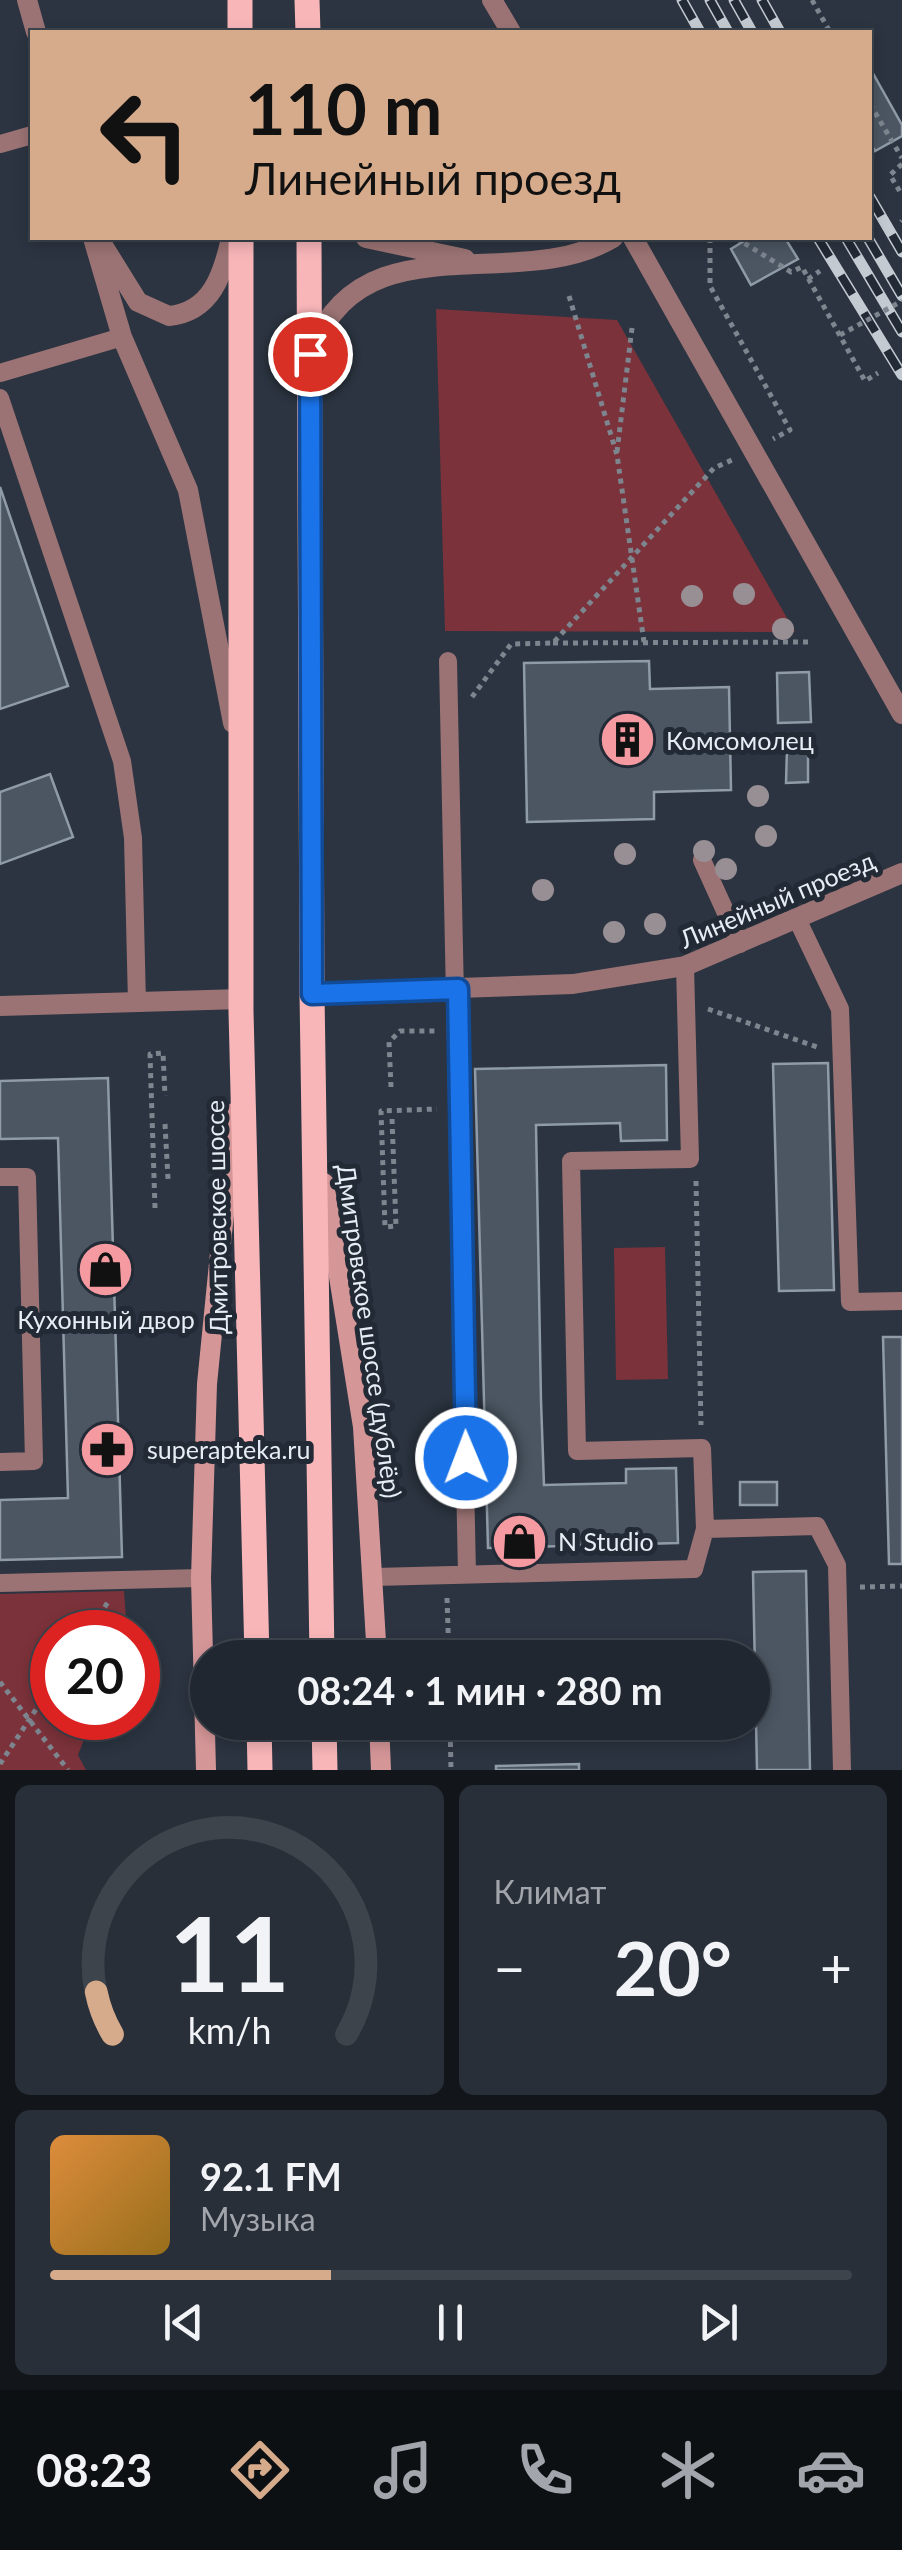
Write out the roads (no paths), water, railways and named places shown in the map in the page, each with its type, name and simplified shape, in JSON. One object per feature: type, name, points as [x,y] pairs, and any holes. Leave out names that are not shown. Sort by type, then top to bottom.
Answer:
[{"type":"main road","points":[[240,0],[240,30]]},
{"type":"main road","points":[[308,1],[308,30]]},
{"type":"main road","name":"Дмитровское шоссе","points":[[241,240],[242,1005],[257,1640]]},
{"type":"main road","points":[[309,240],[312,994],[322,1640]]},
{"type":"main road","points":[[206,1770],[201,1578],[207,1384],[242,1005]]},
{"type":"main road","name":"Дмитровское шоссе (дублёр)","points":[[316,1132],[363,1426],[377,1640]]},
{"type":"main road","points":[[259,1740],[260,1770]]},
{"type":"main road","points":[[324,1740],[325,1770]]},
{"type":"main road","points":[[380,1740],[381,1770]]},
{"type":"street","points":[[27,0],[35,30]]},
{"type":"street","points":[[492,0],[511,30]]},
{"type":"street","points":[[97,240],[138,302],[169,316],[199,308],[213,291],[230,240]]},
{"type":"street","points":[[97,240],[122,336],[188,490],[243,776]]},
{"type":"street","points":[[376,240],[482,262]]},
{"type":"street","points":[[310,354],[324,318],[348,292],[373,279],[482,262],[562,256],[607,240]]},
{"type":"street","points":[[634,240],[902,714]]},
{"type":"street","name":"Линейный проезд","points":[[312,994],[573,984],[684,966],[798,921],[902,873]]},
{"type":"street","points":[[0,1006],[242,1005]]},
{"type":"lane","points":[[0,144],[30,136]]},
{"type":"lane","points":[[0,373],[122,336]]},
{"type":"lane","points":[[0,398],[122,761],[133,838],[137,1003]]},
{"type":"lane","points":[[448,662],[468,1574]]},
{"type":"lane","points":[[702,860],[740,944]]},
{"type":"lane","points":[[798,921],[840,1009],[850,1302],[902,1301]]},
{"type":"lane","points":[[375,1576],[694,1569],[705,1529],[702,1448],[577,1450],[571,1161],[690,1159],[684,966]]},
{"type":"lane","points":[[0,1177],[27,1176],[34,1462],[0,1462]]},
{"type":"lane","points":[[705,1529],[817,1526],[837,1565],[842,1770]]},
{"type":"lane","points":[[0,1583],[201,1578]]},
{"type":"railway","points":[[682,0],[699,30]]},
{"type":"railway","points":[[710,0],[727,30]]},
{"type":"railway","points":[[734,0],[751,30]]},
{"type":"railway","points":[[762,0],[779,30]]},
{"type":"railway","points":[[872,200],[902,252]]},
{"type":"railway","points":[[819,240],[902,375]]},
{"type":"railway","points":[[847,240],[902,332]]},
{"type":"railway","points":[[869,240],[902,296]]},
{"type":"place","name":"Комсомолец","points":[[627,740]]},
{"type":"place","name":"Кухонный двор","points":[[106,1270]]},
{"type":"place","name":"superapteka.ru","points":[[108,1449]]},
{"type":"place","name":"N Studio","points":[[519,1541]]}]
